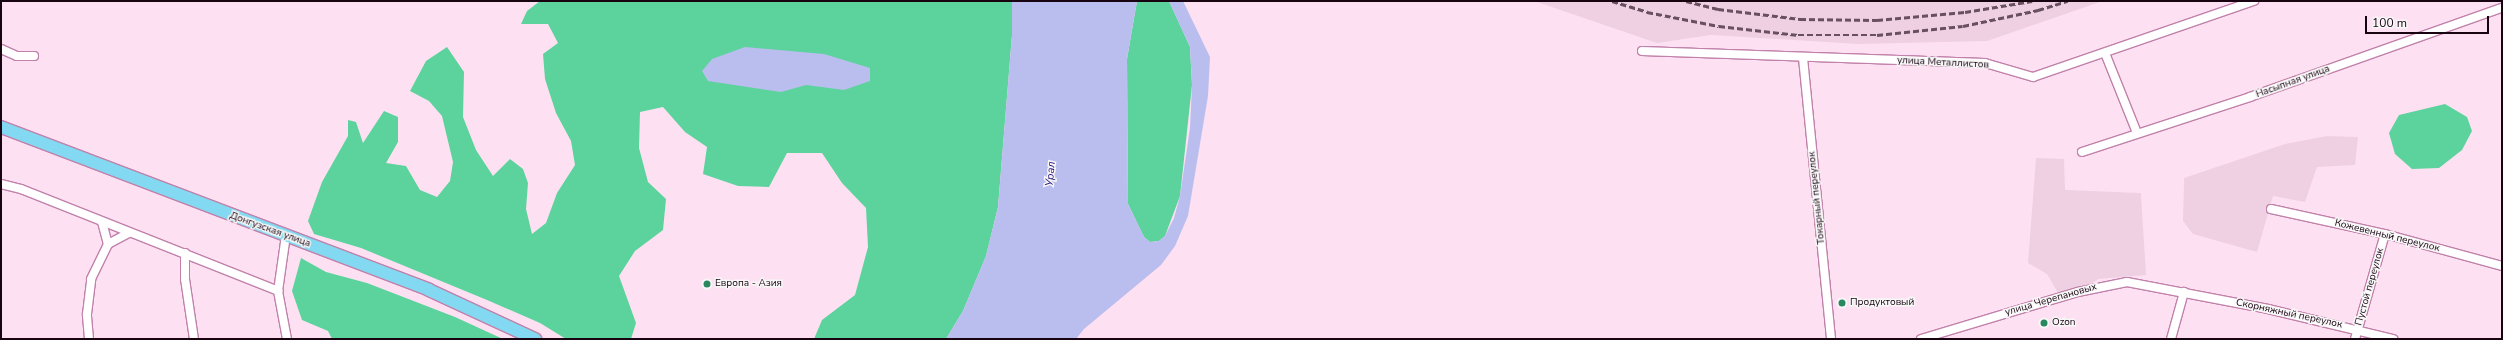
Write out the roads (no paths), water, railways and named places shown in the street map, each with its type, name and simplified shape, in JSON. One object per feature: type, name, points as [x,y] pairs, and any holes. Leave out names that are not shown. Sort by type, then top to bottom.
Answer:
[{"type":"main road","name":"Донгузская улица","points":[[1,127],[429,290],[535,339]]},
{"type":"street","name":"улица Металлистов","points":[[1642,51],[1803,58],[1985,63],[2033,77],[2254,1]]},
{"type":"street","name":"Насыпная улица","points":[[2082,152],[2137,133],[2250,98],[2502,8]]},
{"type":"street","points":[[1,49],[17,56],[34,56]]},
{"type":"street","points":[[2105,53],[2137,133]]},
{"type":"street","name":"Токарный переулок","points":[[1803,58],[1832,339]]},
{"type":"street","points":[[1,184],[21,189],[278,291]]},
{"type":"street","name":"Кожевенный переулок","points":[[2271,208],[2385,234],[2502,266]]},
{"type":"street","points":[[102,222],[108,244]]},
{"type":"street","points":[[89,339],[87,314],[90,279],[108,244],[129,233]]},
{"type":"street","name":"Пустой переулок","points":[[2355,339],[2385,234]]},
{"type":"street","points":[[286,235],[278,291],[287,339]]},
{"type":"street","points":[[184,253],[185,279],[194,339]]},
{"type":"street","name":"улица Черепановых","points":[[1921,339],[2106,285],[2127,282],[2184,292]]},
{"type":"street","points":[[2171,339],[2184,292]]},
{"type":"street","name":"Скорняжный переулок","points":[[2184,292],[2358,329],[2393,339]]},
{"type":"water","name":"Урал","points":[[1012,1],[1137,1],[1127,59],[1128,204],[1144,237],[1150,242],[1159,241],[1165,236],[1174,218],[1180,196],[1190,128],[1192,85],[1190,47],[1169,1],[1183,1],[1210,57],[1208,96],[1188,216],[1175,246],[1161,265],[1084,329],[1076,339],[946,339],[963,311],[986,256],[998,207],[1012,35]]},
{"type":"water","points":[[745,47],[824,54],[870,68],[870,81],[844,90],[806,85],[781,92],[708,81],[702,71],[712,59]]},
{"type":"railway","points":[[1612,1],[1647,12],[1719,26],[1798,35],[1877,35],[1963,26],[2038,10],[2068,1]]},
{"type":"railway","points":[[1686,1],[1718,9],[1800,19],[1877,20],[1965,12],[2032,1]]},
{"type":"place","name":"Европа - Азия","points":[[707,284]]},
{"type":"place","name":"Продуктовый","points":[[1842,303]]},
{"type":"place","name":"Ozon","points":[[2044,323]]}]
